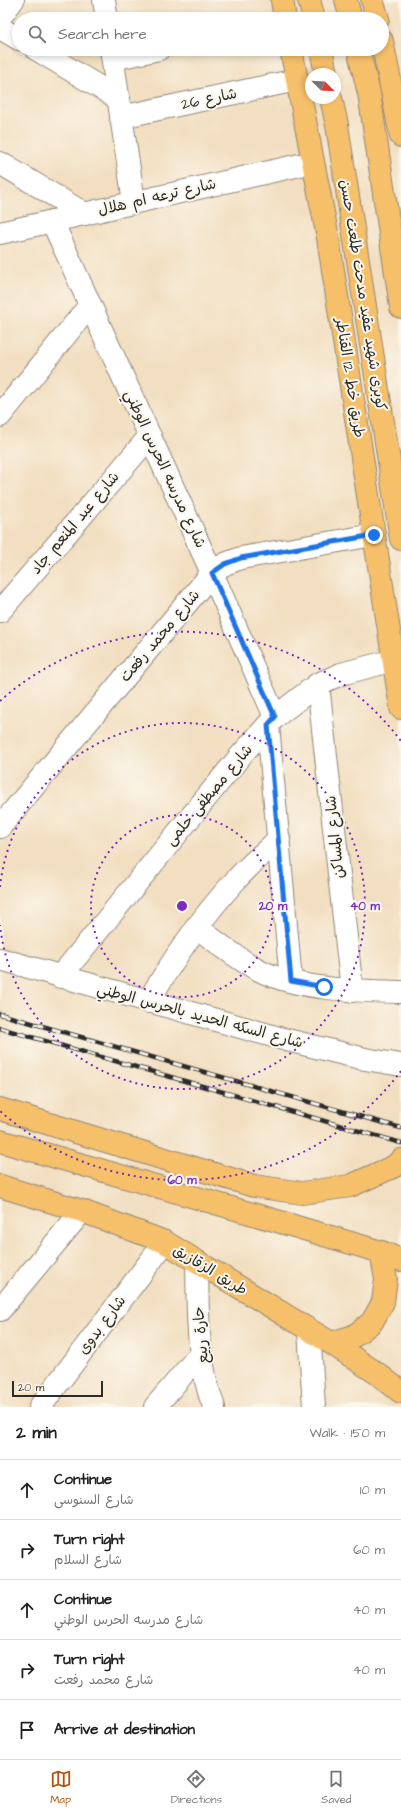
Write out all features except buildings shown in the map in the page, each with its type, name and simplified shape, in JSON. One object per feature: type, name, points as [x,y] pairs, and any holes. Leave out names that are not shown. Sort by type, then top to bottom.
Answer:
[{"type":"main road","points":[[282,0],[284,12]]},
{"type":"main road","points":[[309,0],[312,12]]},
{"type":"main road","points":[[346,0],[349,12]]},
{"type":"main road","points":[[372,0],[376,12]]},
{"type":"main road","name":"طريق خط 12 القناطر","points":[[292,56],[328,238],[401,708]]},
{"type":"main road","points":[[322,56],[325,68]]},
{"type":"main road","points":[[360,56],[369,93],[401,307]]},
{"type":"main road","points":[[385,56],[401,136]]},
{"type":"main road","name":"كوبرى شهيد عقيد مدحت طلعت حسن","points":[[332,104],[337,125],[401,539]]},
{"type":"main road","points":[[0,1110],[254,1186],[302,1193],[350,1186],[395,1166],[401,1160]]},
{"type":"main road","points":[[0,1141],[391,1256],[383,1302],[372,1322],[354,1336],[331,1343]]},
{"type":"main road","name":"طريق الزقازيق","points":[[0,1186],[82,1211],[165,1242],[331,1343],[378,1374],[401,1392]]},
{"type":"street","points":[[0,17],[12,0]]},
{"type":"street","points":[[104,0],[106,12]]},
{"type":"street","points":[[0,28],[12,35]]},
{"type":"street","points":[[46,56],[120,108]]},
{"type":"street","points":[[112,56],[134,202]]},
{"type":"street","name":"شارع 26","points":[[120,108],[297,80]]},
{"type":"street","name":"شارع ترعه ام هلال","points":[[3,235],[52,221],[313,162]]},
{"type":"street","points":[[0,163],[85,214]]},
{"type":"street","name":"شارع مدرسه الحرس الوطني","points":[[52,221],[212,573],[271,721],[291,981]]},
{"type":"street","points":[[0,416],[90,305]]},
{"type":"street","name":"شارع عبد المنعم جاد","points":[[0,611],[150,436]]},
{"type":"street","name":"شارع محمد رفعت","points":[[0,827],[212,573],[225,564],[241,558],[374,535]]},
{"type":"street","name":"شارع مصطفى حلمى","points":[[60,977],[242,754],[271,721],[318,684],[341,674],[394,660]]},
{"type":"street","name":"شارع المساكن","points":[[318,684],[352,990]]},
{"type":"street","points":[[148,1002],[170,964],[196,927],[235,881],[279,839]]},
{"type":"street","points":[[196,927],[260,971],[291,981],[352,990],[401,992]]},
{"type":"street","name":"شارع السكه الحديد بالحرس الوطني","points":[[0,959],[283,1039],[365,1059],[401,1065]]},
{"type":"street","points":[[0,1310],[82,1211]]},
{"type":"street","name":"شارع بدوى","points":[[40,1407],[165,1242]]},
{"type":"street","name":"حارة ربيع","points":[[197,1262],[198,1316],[201,1353],[209,1395],[214,1407]]},
{"type":"street","points":[[309,1330],[314,1407]]},
{"type":"street","points":[[155,1407],[201,1353]]},
{"type":"railway","points":[[0,1014],[401,1128]]},
{"type":"railway","points":[[0,1028],[401,1143]]},
{"type":"route","points":[[324,987],[291,981],[268,725],[275,717],[212,573],[225,564],[241,558],[374,535]]}]
